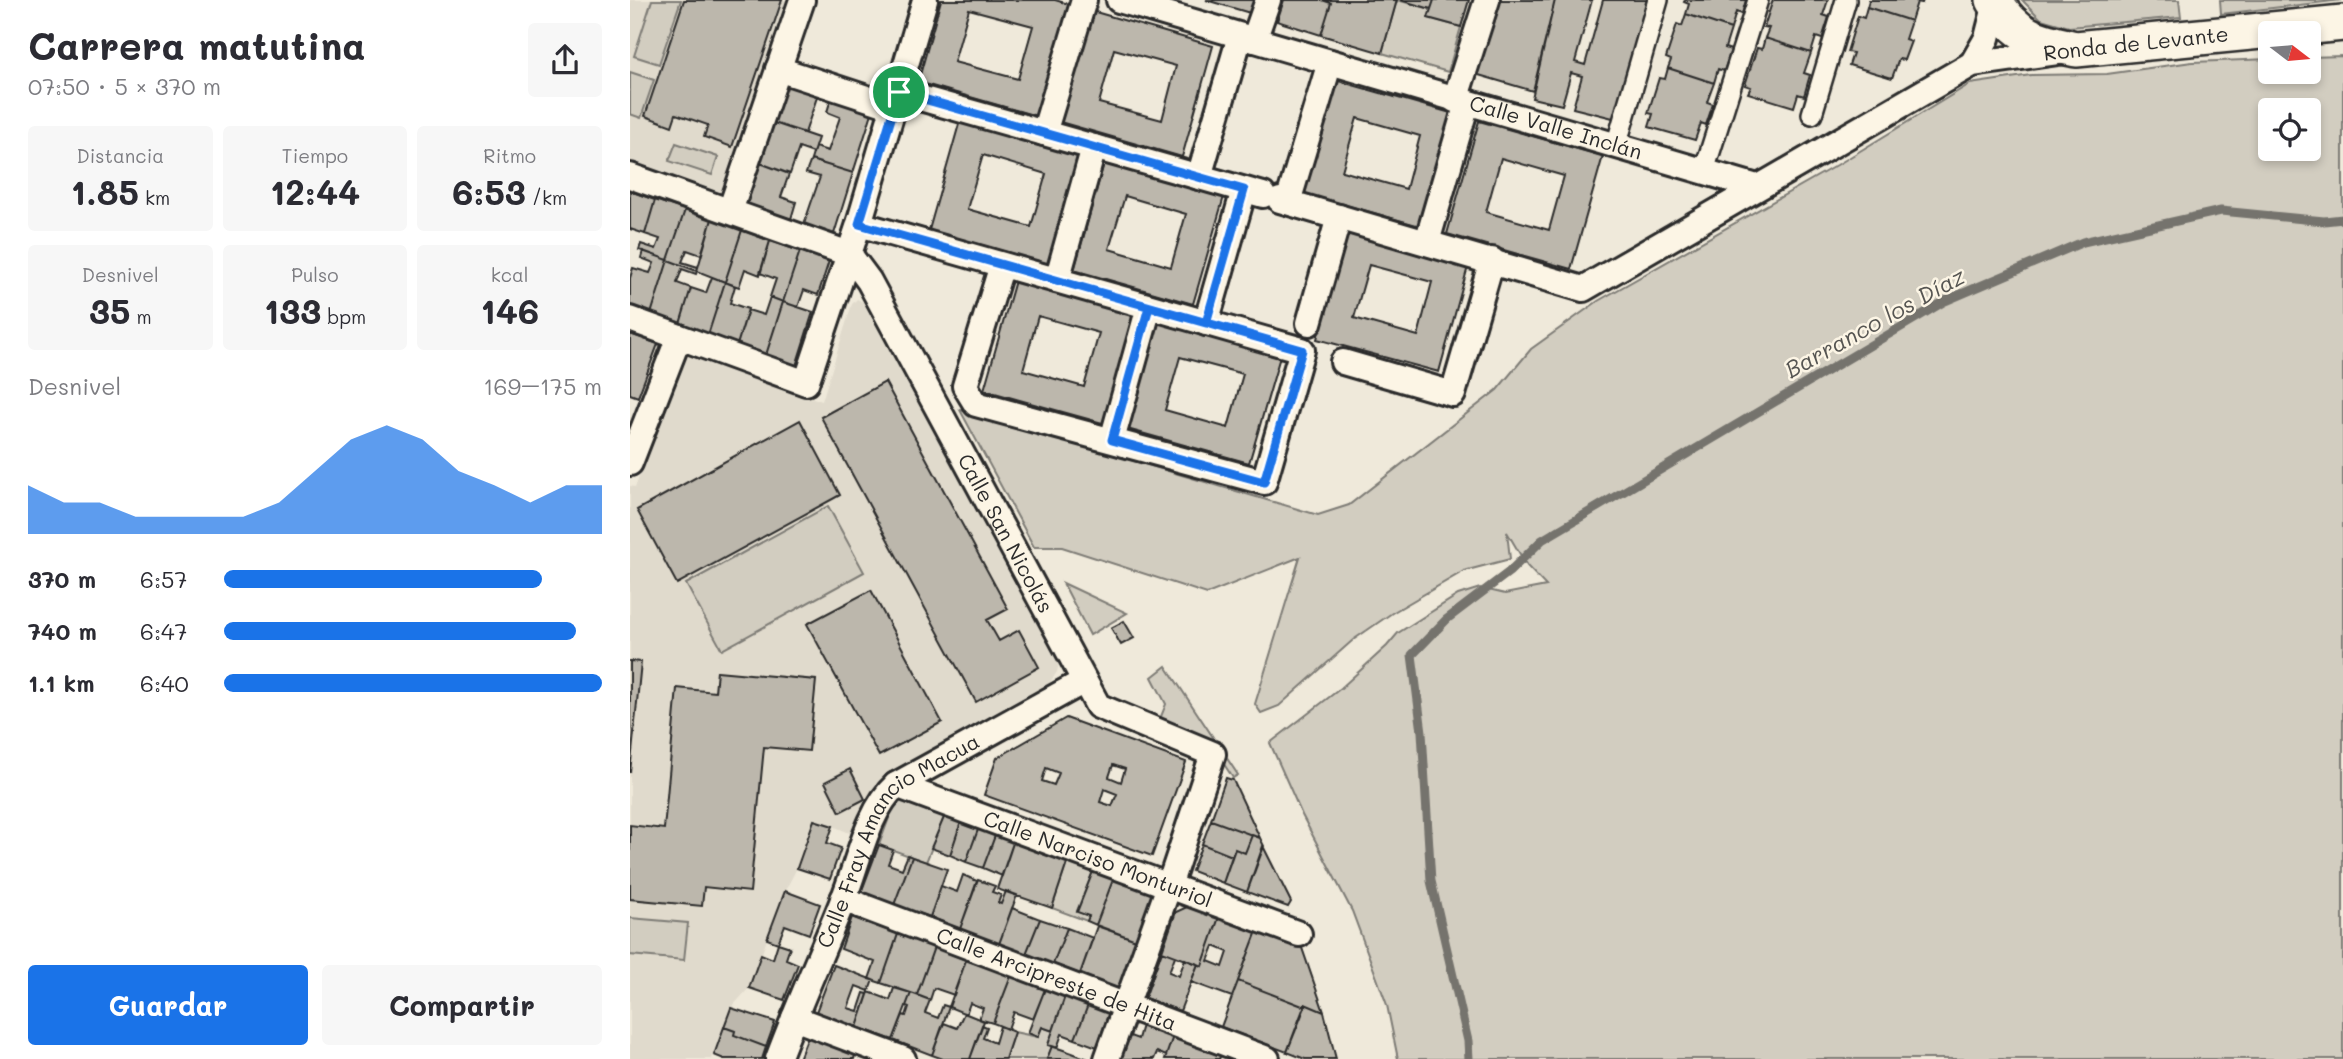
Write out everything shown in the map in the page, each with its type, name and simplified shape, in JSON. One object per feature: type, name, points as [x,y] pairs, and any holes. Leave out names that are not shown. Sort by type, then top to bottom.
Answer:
[{"type":"main road","points":[[1995,1],[2009,22],[2036,41],[2076,49]]},
{"type":"main road","name":"Ronda de Levante","points":[[2076,49],[2343,23]]},
{"type":"street","points":[[730,211],[802,0]]},
{"type":"street","points":[[630,319],[806,383],[859,224],[925,0]]},
{"type":"street","points":[[1044,133],[1084,0]]},
{"type":"street","name":"Calle Valle Inclán","points":[[1119,0],[1757,187]]},
{"type":"street","points":[[1199,177],[1247,38],[1268,0]]},
{"type":"street","points":[[1427,242],[1487,0]]},
{"type":"street","points":[[1616,146],[1658,0]]},
{"type":"street","points":[[1704,171],[1758,0]]},
{"type":"street","points":[[1812,114],[1846,0]]},
{"type":"street","points":[[779,69],[897,100],[1044,133],[1492,260],[1583,289],[1972,64],[1987,38],[1995,1]]},
{"type":"street","name":"Ronda de Levante","points":[[1972,64],[2076,49]]},
{"type":"street","points":[[1206,323],[1269,197],[1330,62]]},
{"type":"street","points":[[1056,280],[1094,147]]},
{"type":"street","points":[[630,176],[849,254]]},
{"type":"street","points":[[1309,323],[1339,217]]},
{"type":"street","points":[[859,224],[1302,350],[1264,482],[976,404],[965,386],[1002,265]]},
{"type":"street","name":"Calle San Nicolás","points":[[849,254],[869,281],[1098,706],[1213,754],[1169,886]]},
{"type":"street","points":[[1343,362],[1453,394],[1492,260]]},
{"type":"street","points":[[1112,440],[1149,307]]},
{"type":"street","points":[[630,463],[679,337]]},
{"type":"street","name":"Calle Fray Amancio Macua","points":[[778,1059],[876,810],[885,795],[897,785],[1084,681]]},
{"type":"street","name":"Calle Narciso Monturiol","points":[[897,785],[1299,934]]},
{"type":"street","points":[[1107,1059],[1169,886]]},
{"type":"street","name":"Calle Arcipreste de Hita","points":[[843,899],[1267,1059]]},
{"type":"street","points":[[794,1018],[903,1059]]},
{"type":"shaded area","points":[[630,0],[789,0],[724,196],[630,164]]},
{"type":"shaded area","points":[[652,0],[681,0],[659,64],[634,56]]},
{"type":"shaded area","points":[[1397,0],[1431,9],[1429,18],[1461,27],[1448,72],[1382,53]]},
{"type":"shaded area","points":[[2022,0],[2179,0],[2181,17],[2069,27],[2041,19]]},
{"type":"shaded area","points":[[2220,0],[2342,0],[2221,14]]},
{"type":"shaded area","points":[[2343,56],[2343,1059],[1398,1059],[1387,1005],[1352,911],[1302,815],[1270,743],[1341,688],[1398,633],[1458,595],[1480,588],[1505,594],[1546,586],[1527,566],[1507,532],[1510,559],[1464,571],[1392,613],[1353,640],[1279,706],[1261,713],[1255,704],[1300,557],[1207,594],[1062,547],[1034,547],[960,410],[1318,515],[1349,505],[1497,390],[1531,349],[1598,301],[1837,165],[1970,84],[2031,75],[2107,74],[2192,62],[2258,59],[2258,84],[2321,84],[2321,57]]},
{"type":"shaded area","points":[[630,72],[654,80],[641,118],[630,114]]},
{"type":"shaded area","points":[[676,143],[718,157],[712,175],[669,161]]},
{"type":"shaded area","points":[[857,299],[863,302],[1059,663],[1057,672],[1048,685],[881,780],[865,799],[852,834],[833,826],[797,868],[785,891],[749,988],[731,1008],[711,1059],[630,1059],[630,486],[635,487],[688,356],[822,401],[852,304]]},
{"type":"shaded area","points":[[828,506],[864,572],[722,650],[686,584]]},
{"type":"shaded area","points":[[1063,583],[1127,613],[1090,635]]},
{"type":"shaded area","points":[[1166,666],[1238,775],[1233,778],[1214,749],[1158,724],[1166,704],[1152,677]]},
{"type":"shaded area","points":[[903,799],[945,815],[926,862],[879,845],[892,810]]},
{"type":"shaded area","points":[[1068,860],[1094,869],[1077,911],[1089,916],[1087,921],[1052,908]]},
{"type":"shaded area","points":[[630,918],[688,923],[684,960],[630,955]]},
{"type":"shaded area","points":[[1042,1027],[1053,1031],[1048,1044],[1052,1046],[1047,1059],[1005,1059],[1014,1032],[1038,1037]]},
{"type":"building","points":[[684,0],[782,0],[732,147],[704,137],[708,125],[676,114],[672,126],[645,116]]},
{"type":"building","points":[[941,0],[1055,0],[1072,5],[1040,117],[918,82]],"holes":[[[969,9],[1033,26],[1018,79],[954,62]]]},
{"type":"building","points":[[1206,0],[1254,0],[1250,13]]},
{"type":"building","points":[[1284,0],[1322,0],[1331,3],[1321,35],[1277,21]]},
{"type":"building","points":[[1322,0],[1397,0],[1382,53],[1321,35],[1331,3]]},
{"type":"building","points":[[1400,0],[1434,0],[1431,9]]},
{"type":"building","points":[[1434,0],[1469,0],[1461,27],[1428,18]]},
{"type":"building","points":[[1496,0],[1555,0],[1533,91],[1472,73]]},
{"type":"building","points":[[1555,0],[1592,0],[1575,62],[1585,65],[1603,0],[1654,0],[1621,120],[1573,108],[1582,76],[1571,73],[1562,105],[1532,98]]},
{"type":"building","points":[[1746,0],[1742,14],[1736,12],[1731,29],[1686,14],[1689,4],[1684,2]]},
{"type":"building","points":[[1773,0],[1828,0],[1823,15],[1829,17],[1822,39],[1816,37],[1811,53],[1765,38],[1769,28],[1764,27]]},
{"type":"building","points":[[1869,0],[1923,0],[1922,3],[1917,2],[1911,21],[1867,7]]},
{"type":"building","points":[[1867,7],[1911,21],[1905,39],[1911,41],[1904,60],[1899,59],[1892,78],[1849,65],[1853,53],[1847,52],[1858,16],[1864,18]]},
{"type":"building","points":[[1092,11],[1213,46],[1182,157],[1060,122]],"holes":[[[1114,49],[1176,66],[1162,120],[1099,103]]]},
{"type":"building","points":[[1686,14],[1731,29],[1725,48],[1731,50],[1724,71],[1718,69],[1714,83],[1668,68],[1671,60],[1666,58],[1677,24],[1682,26]]},
{"type":"building","points":[[1765,38],[1811,53],[1804,73],[1810,75],[1804,96],[1798,94],[1794,107],[1748,93],[1751,87],[1745,85],[1757,48],[1762,49]]},
{"type":"building","points":[[1668,68],[1714,83],[1707,102],[1713,104],[1706,125],[1701,123],[1695,140],[1649,127],[1653,114],[1648,113],[1659,78],[1665,79]]},
{"type":"building","points":[[1335,80],[1458,115],[1427,228],[1303,193]],"holes":[[[1357,118],[1420,136],[1406,189],[1342,171]]]},
{"type":"building","points":[[787,83],[818,94],[805,133],[774,123]]},
{"type":"building","points":[[831,99],[872,113],[853,173],[811,160],[815,147],[828,151],[840,117],[827,112]]},
{"type":"building","points":[[961,117],[1084,152],[1052,265],[929,230]],"holes":[[[983,155],[1046,174],[1031,227],[967,209]]]},
{"type":"building","points":[[1479,121],[1603,156],[1571,269],[1447,234]],"holes":[[[1501,158],[1564,176],[1549,230],[1486,212]]]},
{"type":"building","points":[[774,123],[818,138],[813,153],[799,148],[790,174],[760,163]]},
{"type":"building","points":[[1105,159],[1225,193],[1193,304],[1074,270]],"holes":[[[1125,196],[1186,214],[1171,267],[1109,249]]]},
{"type":"building","points":[[811,160],[853,173],[834,234],[804,224],[820,177],[806,173]]},
{"type":"building","points":[[760,163],[789,174],[781,197],[796,202],[791,219],[747,204]]},
{"type":"building","points":[[630,191],[655,200],[645,234],[630,229]]},
{"type":"building","points":[[655,200],[685,210],[668,260],[639,250],[641,244],[656,249],[660,239],[645,234]]},
{"type":"building","points":[[685,210],[712,219],[701,255],[687,250],[682,262],[698,267],[697,271],[668,260]]},
{"type":"building","points":[[712,219],[742,230],[725,282],[697,271]]},
{"type":"building","points":[[1347,229],[1469,263],[1439,372],[1317,339]],"holes":[[[1369,265],[1432,282],[1418,336],[1354,318]]]},
{"type":"building","points":[[742,230],[770,241],[760,275],[745,269],[739,287],[725,282]]},
{"type":"building","points":[[770,241],[800,251],[783,302],[770,297],[776,279],[760,273]]},
{"type":"building","points":[[643,251],[668,260],[651,314],[630,306],[630,278],[633,268],[650,273],[654,263],[641,258]]},
{"type":"building","points":[[800,251],[829,261],[818,295],[804,290],[798,307],[783,302]]},
{"type":"building","points":[[668,260],[697,271],[696,274],[682,269],[677,283],[691,288],[680,324],[651,314]]},
{"type":"building","points":[[712,277],[725,282],[708,335],[680,324],[691,288],[706,293]]},
{"type":"building","points":[[1016,277],[1137,311],[1106,424],[984,390]],"holes":[[[1038,316],[1099,333],[1084,387],[1023,370]]]},
{"type":"building","points":[[725,282],[735,286],[730,303],[748,309],[737,345],[708,335]]},
{"type":"building","points":[[770,297],[783,302],[766,355],[737,345],[748,310],[764,315]]},
{"type":"building","points":[[783,302],[813,312],[796,366],[766,355]]},
{"type":"building","points":[[1159,319],[1281,353],[1249,463],[1127,429]],"holes":[[[1180,357],[1243,374],[1228,428],[1165,410]]]},
{"type":"building","points":[[630,334],[658,344],[638,397],[630,394]]},
{"type":"building","points":[[885,382],[1008,609],[987,620],[999,641],[1019,630],[1039,667],[976,702],[821,417]]},
{"type":"building","points":[[800,420],[840,495],[677,584],[637,510]]},
{"type":"building","points":[[871,590],[942,722],[879,756],[807,624]]},
{"type":"building","points":[[1124,621],[1134,638],[1121,645],[1111,628]]},
{"type":"building","points":[[630,661],[641,662],[630,773]]},
{"type":"building","points":[[717,671],[816,680],[809,751],[764,747],[750,892],[704,887],[702,906],[630,899],[630,825],[664,829],[677,688],[715,692]]},
{"type":"building","points":[[1066,718],[1186,762],[1152,856],[984,795],[997,758]],"holes":[[[1113,765],[1125,769],[1121,782],[1109,777]],[[1046,768],[1059,773],[1054,785],[1042,781]],[[1104,789],[1117,794],[1112,806],[1100,802]]]},
{"type":"building","points":[[850,769],[865,799],[840,812],[825,782]]},
{"type":"building","points":[[1226,778],[1233,780],[1260,838],[1211,820]]},
{"type":"building","points":[[945,815],[962,819],[950,855],[931,848]]},
{"type":"building","points":[[962,819],[979,827],[966,862],[950,855]]},
{"type":"building","points":[[814,820],[833,826],[827,843],[841,848],[830,879],[797,868]]},
{"type":"building","points":[[1211,820],[1252,835],[1245,853],[1235,849],[1232,856],[1202,844]]},
{"type":"building","points":[[979,827],[996,833],[983,868],[966,862]]},
{"type":"building","points":[[996,833],[1014,840],[1002,876],[983,868]]},
{"type":"building","points":[[1252,835],[1260,838],[1264,846],[1247,892],[1223,883],[1235,849],[1245,853]]},
{"type":"building","points":[[1014,840],[1068,860],[1052,908],[997,889]]},
{"type":"building","points":[[1202,844],[1232,856],[1223,883],[1192,871]]},
{"type":"building","points":[[879,845],[893,850],[888,864],[902,869],[908,855],[912,857],[894,905],[861,893]]},
{"type":"building","points":[[1263,846],[1291,902],[1288,907],[1247,892]]},
{"type":"building","points":[[912,857],[947,869],[930,917],[894,905]]},
{"type":"building","points":[[1094,869],[1114,877],[1096,925],[1087,921],[1089,916],[1077,912]]},
{"type":"building","points":[[963,875],[977,881],[960,929],[930,917],[941,886],[957,892]]},
{"type":"building","points":[[1114,877],[1154,892],[1136,940],[1096,925]]},
{"type":"building","points":[[978,880],[995,886],[992,892],[1001,895],[998,903],[1001,904],[1006,891],[1017,895],[999,944],[960,929]]},
{"type":"building","points":[[785,891],[820,904],[809,934],[785,925],[778,943],[767,939]]},
{"type":"building","points":[[1189,906],[1219,917],[1202,966],[1162,951],[1176,912]]},
{"type":"building","points":[[1012,908],[1040,919],[1026,954],[999,944]]},
{"type":"building","points":[[852,917],[898,934],[881,983],[869,979],[875,962],[841,949]]},
{"type":"building","points":[[1219,917],[1257,931],[1232,997],[1191,982],[1198,964],[1202,966]],"holes":[[[1214,946],[1228,952],[1223,967],[1208,961]]]},
{"type":"building","points":[[1040,919],[1067,928],[1053,964],[1026,954]]},
{"type":"building","points":[[1097,926],[1136,940],[1119,989],[1080,974]]},
{"type":"building","points":[[1067,928],[1093,938],[1080,974],[1053,964]]},
{"type":"building","points":[[1257,931],[1302,948],[1324,1012],[1238,981]]},
{"type":"building","points":[[898,934],[934,947],[917,995],[881,983]]},
{"type":"building","points":[[778,943],[790,947],[786,959],[798,964],[784,1000],[749,988],[761,954],[773,959]]},
{"type":"building","points":[[934,947],[966,960],[954,995],[934,988],[930,1000],[917,995]]},
{"type":"building","points":[[1162,951],[1175,956],[1169,972],[1179,976],[1185,959],[1198,964],[1180,1011],[1145,998]]},
{"type":"building","points":[[966,960],[1011,976],[993,1023],[979,1019],[983,1008],[970,1003],[966,1014],[949,1007]]},
{"type":"building","points":[[834,965],[873,980],[869,991],[856,986],[848,1008],[858,1011],[864,993],[868,994],[857,1027],[816,1012]]},
{"type":"building","points":[[1011,976],[1045,989],[1033,1019],[1014,1012],[1008,1029],[993,1023]]},
{"type":"building","points":[[1238,981],[1305,1007],[1287,1052],[1221,1027]]},
{"type":"building","points":[[894,988],[911,993],[893,1040],[857,1027],[869,992],[890,1000]]},
{"type":"building","points":[[1045,989],[1065,996],[1053,1031],[1042,1027],[1038,1037],[1028,1033]]},
{"type":"building","points":[[911,993],[930,1000],[925,1013],[938,1018],[943,1005],[949,1007],[932,1055],[893,1040],[903,1015],[906,1016],[909,1007],[906,1006]]},
{"type":"building","points":[[1065,996],[1088,1005],[1075,1039],[1062,1034],[1057,1048],[1048,1045]]},
{"type":"building","points":[[1305,1004],[1324,1012],[1336,1059],[1305,1059],[1287,1052]]},
{"type":"building","points":[[1088,1005],[1109,1012],[1097,1047],[1075,1039]]},
{"type":"building","points":[[731,1008],[775,1022],[766,1047],[734,1035],[735,1031],[724,1027]]},
{"type":"building","points":[[964,1013],[984,1021],[970,1059],[943,1059],[932,1055],[944,1023],[957,1028]]},
{"type":"building","points":[[982,1025],[987,1027],[983,1038],[995,1043],[1000,1026],[1014,1032],[1005,1059],[970,1059]]},
{"type":"building","points":[[1142,1025],[1173,1036],[1166,1056],[1157,1052],[1154,1059],[1121,1059],[1130,1036],[1138,1039]]},
{"type":"building","points":[[724,1027],[735,1031],[734,1035],[766,1047],[762,1059],[724,1059],[714,1055]]},
{"type":"building","points":[[808,1036],[855,1055],[854,1059],[799,1059]]},
{"type":"building","points":[[1173,1036],[1221,1055],[1219,1059],[1165,1059]]},
{"type":"building","points":[[1052,1046],[1072,1053],[1088,1059],[1047,1059]]},
{"type":"waterway","name":"Barranco los Díaz","points":[[1469,1059],[1468,1041],[1431,881],[1422,732],[1412,655],[1447,619],[1509,572],[1542,540],[1945,301],[2083,242],[2221,211],[2324,221],[2343,219]]},
{"type":"route","points":[[899,92],[859,224],[1149,307],[1302,350],[1264,482],[1112,440],[1149,307],[1206,323],[1244,190],[899,92]]}]
